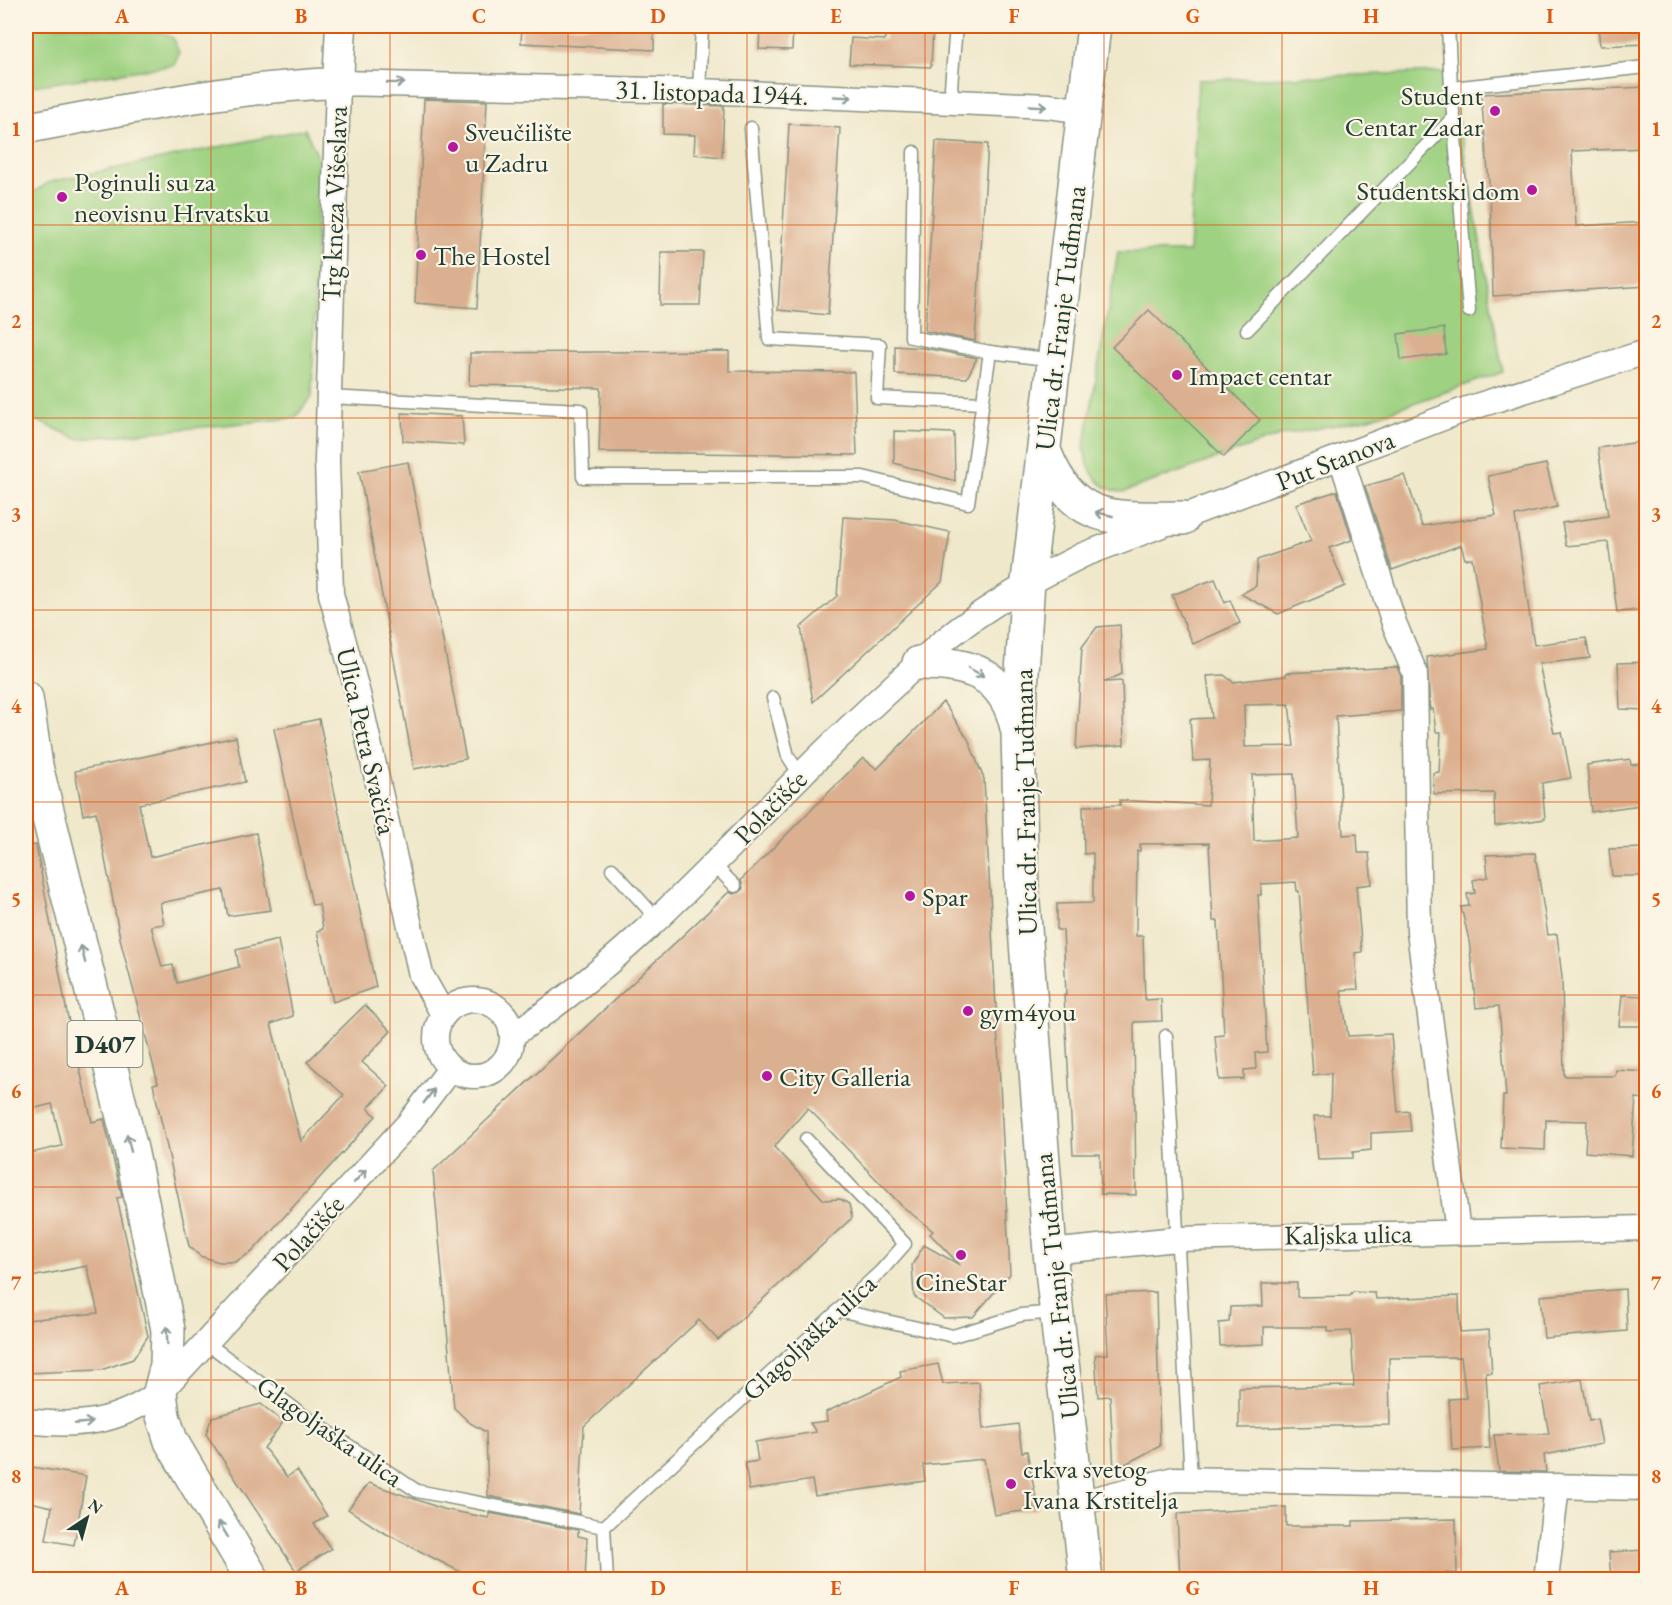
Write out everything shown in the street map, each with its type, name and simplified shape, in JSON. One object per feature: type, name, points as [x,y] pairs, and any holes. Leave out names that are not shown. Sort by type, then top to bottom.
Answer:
[{"type":"main road","name":"Ulica dr. Franje Tuđmana","points":[[1086,1580],[1050,1252],[1022,890],[1018,732],[1028,581],[1094,26]]},
{"type":"main road","points":[[1045,453],[1055,477],[1067,493],[1099,514],[1123,518],[1184,518]]},
{"type":"main road","points":[[919,663],[952,663],[981,674],[998,688],[1013,709],[1018,732]]},
{"type":"main road","name":"D407","points":[[26,698],[36,766],[131,1149],[168,1330],[167,1365],[160,1392],[163,1416],[171,1441],[253,1580]]},
{"type":"street","points":[[338,82],[341,26]]},
{"type":"street","name":"31. listopada 1944.","points":[[338,82],[699,91],[1048,106],[1085,111]]},
{"type":"street","name":"Trg kneza Višeslava","points":[[26,128],[259,87],[338,82],[327,460]]},
{"type":"street","name":"Put Stanova","points":[[1028,581],[1083,555],[1464,410],[1647,352]]},
{"type":"street","points":[[1341,458],[1394,623],[1415,673],[1419,932],[1458,1232]]},
{"type":"street","name":"Ulica Petra Svačića","points":[[327,460],[331,594],[358,694],[421,975],[443,1014]]},
{"type":"street","name":"Polačišće","points":[[512,1035],[544,1014],[657,919],[714,865],[800,775],[919,663],[965,624],[1028,581]]},
{"type":"street","points":[[465,1001],[484,1002],[501,1011],[509,1022],[512,1035],[507,1059],[492,1072],[474,1077],[450,1069],[436,1049],[437,1025],[443,1014],[453,1006],[465,1001]]},
{"type":"street","name":"Polačišće","points":[[26,1421],[61,1425],[101,1422],[139,1408],[160,1392],[409,1123],[450,1069]]},
{"type":"street","name":"Kaljska ulica","points":[[1050,1252],[1177,1239],[1647,1228]]},
{"type":"street","points":[[1079,1503],[1174,1479],[1647,1488]]},
{"type":"street","points":[[1546,1580],[1557,1486]]},
{"type":"lane","points":[[699,91],[702,26]]},
{"type":"lane","points":[[955,102],[951,87],[956,26]]},
{"type":"lane","points":[[1448,26],[1469,311]]},
{"type":"lane","points":[[1451,88],[1647,68]]},
{"type":"lane","points":[[1248,330],[1454,117]]},
{"type":"lane","points":[[751,128],[769,339],[880,345],[877,398],[982,403]]},
{"type":"lane","points":[[914,152],[911,337],[990,352],[1056,360]]},
{"type":"lane","points":[[328,397],[581,410],[583,477],[863,477],[968,503],[990,352]]},
{"type":"lane","points":[[773,698],[788,756],[800,775]]},
{"type":"lane","points":[[714,865],[735,886]]},
{"type":"lane","points":[[612,869],[657,919]]},
{"type":"lane","points":[[1166,1036],[1191,1479]]},
{"type":"lane","name":"Glagoljaška ulica","points":[[207,1343],[303,1415],[417,1491],[604,1527],[881,1271],[905,1244],[806,1139]]},
{"type":"lane","points":[[838,1310],[953,1336],[1021,1315],[1057,1312]]},
{"type":"lane","points":[[604,1527],[607,1580]]},
{"type":"green space","points":[[26,26],[70,26],[163,33],[173,38],[179,53],[174,65],[26,87]]},
{"type":"green space","points":[[1450,72],[1503,372],[1370,418],[1279,436],[1123,492],[1114,491],[1101,484],[1088,465],[1084,449],[1118,252],[1189,252],[1198,80]]},
{"type":"green space","points":[[305,129],[318,157],[312,396],[295,418],[78,439],[31,418],[26,393],[26,197],[50,182]]},
{"type":"building","points":[[522,26],[654,26],[654,50],[521,43]]},
{"type":"building","points":[[760,26],[793,26],[792,50],[759,49]]},
{"type":"building","points":[[886,26],[933,28],[931,67],[849,64],[851,38],[885,40]]},
{"type":"building","points":[[1598,26],[1647,26],[1647,44],[1600,46]]},
{"type":"building","name":"Studentski dom","points":[[1647,87],[1647,148],[1572,151],[1576,226],[1647,222],[1647,286],[1493,296],[1490,194],[1481,94]]},
{"type":"building","points":[[424,99],[487,101],[477,308],[415,303]]},
{"type":"building","points":[[663,104],[724,106],[722,157],[694,154],[695,135],[663,134]]},
{"type":"building","points":[[789,124],[840,128],[828,315],[778,310]]},
{"type":"building","points":[[936,141],[988,144],[975,341],[925,331]]},
{"type":"building","points":[[661,252],[703,252],[700,305],[660,305]]},
{"type":"building","name":"Impact centar","points":[[1149,310],[1260,420],[1224,457],[1112,347]]},
{"type":"building","points":[[1444,328],[1446,354],[1401,360],[1398,334]]},
{"type":"building","points":[[895,346],[924,348],[977,358],[967,378],[895,374]]},
{"type":"building","points":[[729,351],[729,371],[854,372],[857,455],[599,452],[601,388],[469,385],[470,353]]},
{"type":"building","points":[[402,413],[462,416],[464,445],[403,441]]},
{"type":"building","points":[[894,431],[954,433],[955,481],[894,463]]},
{"type":"building","points":[[1647,441],[1647,609],[1617,612],[1608,542],[1566,546],[1562,523],[1608,516],[1598,448]]},
{"type":"building","points":[[408,462],[466,759],[414,769],[359,471]]},
{"type":"building","points":[[1546,464],[1557,507],[1515,516],[1534,645],[1586,638],[1590,658],[1539,664],[1554,733],[1562,732],[1571,778],[1542,783],[1545,819],[1495,826],[1494,793],[1434,794],[1433,773],[1439,772],[1441,732],[1436,732],[1433,709],[1430,710],[1427,657],[1488,649],[1472,558],[1465,559],[1461,545],[1392,570],[1365,486],[1405,475],[1422,526],[1496,515],[1488,476]]},
{"type":"building","points":[[1337,491],[1352,540],[1329,548],[1345,586],[1278,614],[1241,594],[1256,586],[1257,560],[1311,541],[1296,504]]},
{"type":"building","points":[[843,517],[895,520],[950,532],[942,582],[813,702],[801,627],[837,596]]},
{"type":"building","points":[[1215,579],[1225,603],[1230,600],[1240,623],[1193,644],[1172,595]]},
{"type":"building","points":[[1120,625],[1122,674],[1104,682],[1122,681],[1124,745],[1076,749],[1082,647],[1097,627]]},
{"type":"building","points":[[1647,662],[1647,710],[1620,709],[1618,663]]},
{"type":"building","points":[[1397,667],[1401,676],[1401,711],[1336,716],[1343,835],[1357,834],[1358,853],[1369,853],[1372,884],[1356,886],[1362,952],[1355,953],[1358,989],[1341,990],[1348,1036],[1391,1034],[1398,1112],[1409,1111],[1411,1131],[1371,1133],[1371,1150],[1353,1152],[1353,1158],[1318,1159],[1314,1116],[1330,1116],[1331,1073],[1313,1075],[1299,891],[1297,891],[1296,882],[1261,884],[1261,895],[1258,895],[1267,1052],[1255,1053],[1256,1069],[1244,1070],[1244,1079],[1219,1080],[1215,1036],[1224,1035],[1218,921],[1213,921],[1209,843],[1140,844],[1140,851],[1137,851],[1136,936],[1143,936],[1145,1000],[1161,999],[1162,1021],[1134,1022],[1136,1195],[1101,1194],[1100,1154],[1073,1154],[1064,995],[1066,995],[1063,930],[1057,930],[1057,904],[1093,903],[1093,853],[1084,854],[1083,806],[1120,805],[1120,800],[1208,805],[1210,760],[1193,761],[1190,719],[1212,718],[1207,676],[1224,675],[1233,682],[1286,676],[1286,673]],"holes":[[[1289,704],[1294,746],[1245,747],[1244,705]],[[1294,774],[1298,838],[1254,841],[1252,775]]]},
{"type":"building","name":"City Galleria","points":[[943,702],[968,739],[984,779],[1010,1274],[973,1317],[944,1318],[914,1296],[912,1265],[924,1245],[960,1265],[930,1234],[933,1231],[902,1206],[808,1108],[774,1147],[824,1200],[840,1199],[849,1204],[852,1218],[718,1340],[699,1320],[584,1426],[579,1514],[488,1496],[486,1432],[470,1423],[454,1408],[433,1171],[729,892],[733,894],[740,892],[743,888],[741,880],[863,758],[877,769]]},
{"type":"building","points":[[319,719],[376,987],[333,1002],[317,931],[323,929],[319,904],[312,905],[274,729]]},
{"type":"building","points":[[236,737],[245,782],[139,804],[150,857],[256,833],[271,910],[228,916],[223,890],[160,903],[164,924],[151,926],[162,967],[173,965],[177,983],[239,967],[236,950],[278,940],[293,1016],[271,1024],[301,1141],[344,1095],[307,1062],[365,1005],[391,1031],[362,1062],[389,1086],[368,1108],[376,1116],[252,1252],[235,1262],[219,1262],[200,1256],[189,1246],[153,1084],[158,1083],[121,943],[96,812],[83,815],[75,771]]},
{"type":"building","points":[[1630,759],[1631,765],[1647,763],[1647,804],[1591,812],[1587,765]]},
{"type":"building","points":[[36,845],[67,1013],[92,1122],[104,1119],[122,1197],[117,1198],[148,1336],[133,1359],[101,1370],[26,1373],[26,1320],[98,1313],[87,1266],[26,1278],[26,1154],[62,1146],[52,1104],[31,1109],[26,1084],[26,846]]},
{"type":"building","points":[[1647,848],[1647,876],[1612,876],[1609,849]]},
{"type":"building","points":[[1535,853],[1548,935],[1557,934],[1562,978],[1564,1076],[1615,1076],[1616,1070],[1647,1072],[1647,1099],[1636,1098],[1632,1156],[1585,1152],[1587,1121],[1546,1120],[1545,1150],[1501,1148],[1503,1096],[1506,1096],[1499,1006],[1476,1008],[1469,940],[1461,907],[1469,906],[1467,894],[1475,893],[1473,880],[1488,877],[1486,855]]},
{"type":"building","points":[[1622,995],[1647,996],[1647,1026],[1619,1026]]},
{"type":"building","points":[[1262,1283],[1297,1283],[1297,1297],[1350,1296],[1353,1292],[1375,1293],[1376,1299],[1459,1296],[1460,1332],[1489,1330],[1492,1373],[1486,1373],[1490,1448],[1452,1450],[1449,1399],[1466,1398],[1461,1357],[1389,1358],[1390,1425],[1239,1428],[1239,1388],[1354,1386],[1351,1331],[1328,1332],[1328,1327],[1264,1327],[1264,1344],[1220,1346],[1219,1323],[1229,1322],[1230,1307],[1263,1306]]},
{"type":"building","points":[[1625,1289],[1627,1331],[1544,1338],[1540,1296]]},
{"type":"building","points":[[1156,1292],[1160,1446],[1114,1470],[1110,1396],[1098,1397],[1095,1355],[1108,1354],[1105,1294]]},
{"type":"building","points":[[938,1364],[943,1384],[979,1382],[983,1429],[1018,1424],[1022,1452],[1027,1451],[1038,1509],[994,1515],[984,1459],[923,1465],[925,1481],[815,1496],[812,1480],[749,1490],[745,1463],[758,1461],[755,1442],[816,1432],[810,1423],[827,1421],[826,1412],[901,1377],[900,1371]]},
{"type":"building","points":[[1582,1379],[1589,1421],[1597,1419],[1602,1444],[1544,1455],[1546,1472],[1499,1471],[1494,1435],[1549,1434],[1540,1386]]},
{"type":"building","points":[[261,1404],[283,1422],[264,1448],[287,1477],[297,1470],[327,1516],[314,1524],[331,1549],[296,1571],[206,1434],[212,1417]]},
{"type":"building","points":[[26,1466],[86,1476],[74,1545],[46,1540],[52,1507],[26,1501]]},
{"type":"building","points":[[369,1483],[443,1509],[489,1518],[489,1513],[578,1530],[578,1536],[587,1538],[585,1580],[549,1572],[526,1580],[476,1580],[381,1531],[348,1509]]},
{"type":"building","points":[[1286,1507],[1286,1526],[1353,1526],[1353,1521],[1456,1519],[1457,1573],[1288,1576],[1287,1580],[1180,1580],[1177,1514]]},
{"type":"building","points":[[1647,1550],[1647,1580],[1611,1580],[1609,1552]]},
{"type":"place","name":"Student Centar Zadar","points":[[1495,111]]},
{"type":"place","name":"Sveučilište u Zadru","points":[[453,147]]},
{"type":"place","name":"Studentski dom","points":[[1532,190]]},
{"type":"place","name":"Poginuli su za neovisnu Hrvatsku","points":[[62,197]]},
{"type":"place","name":"The Hostel","points":[[421,255]]},
{"type":"place","name":"Impact centar","points":[[1177,375]]},
{"type":"place","name":"Spar","points":[[910,896]]},
{"type":"place","name":"gym4you","points":[[968,1011]]},
{"type":"place","name":"City Galleria","points":[[767,1076]]},
{"type":"place","name":"CineStar","points":[[961,1255]]},
{"type":"place","name":"crkva svetog Ivana Krstitelja","points":[[1011,1484]]}]
